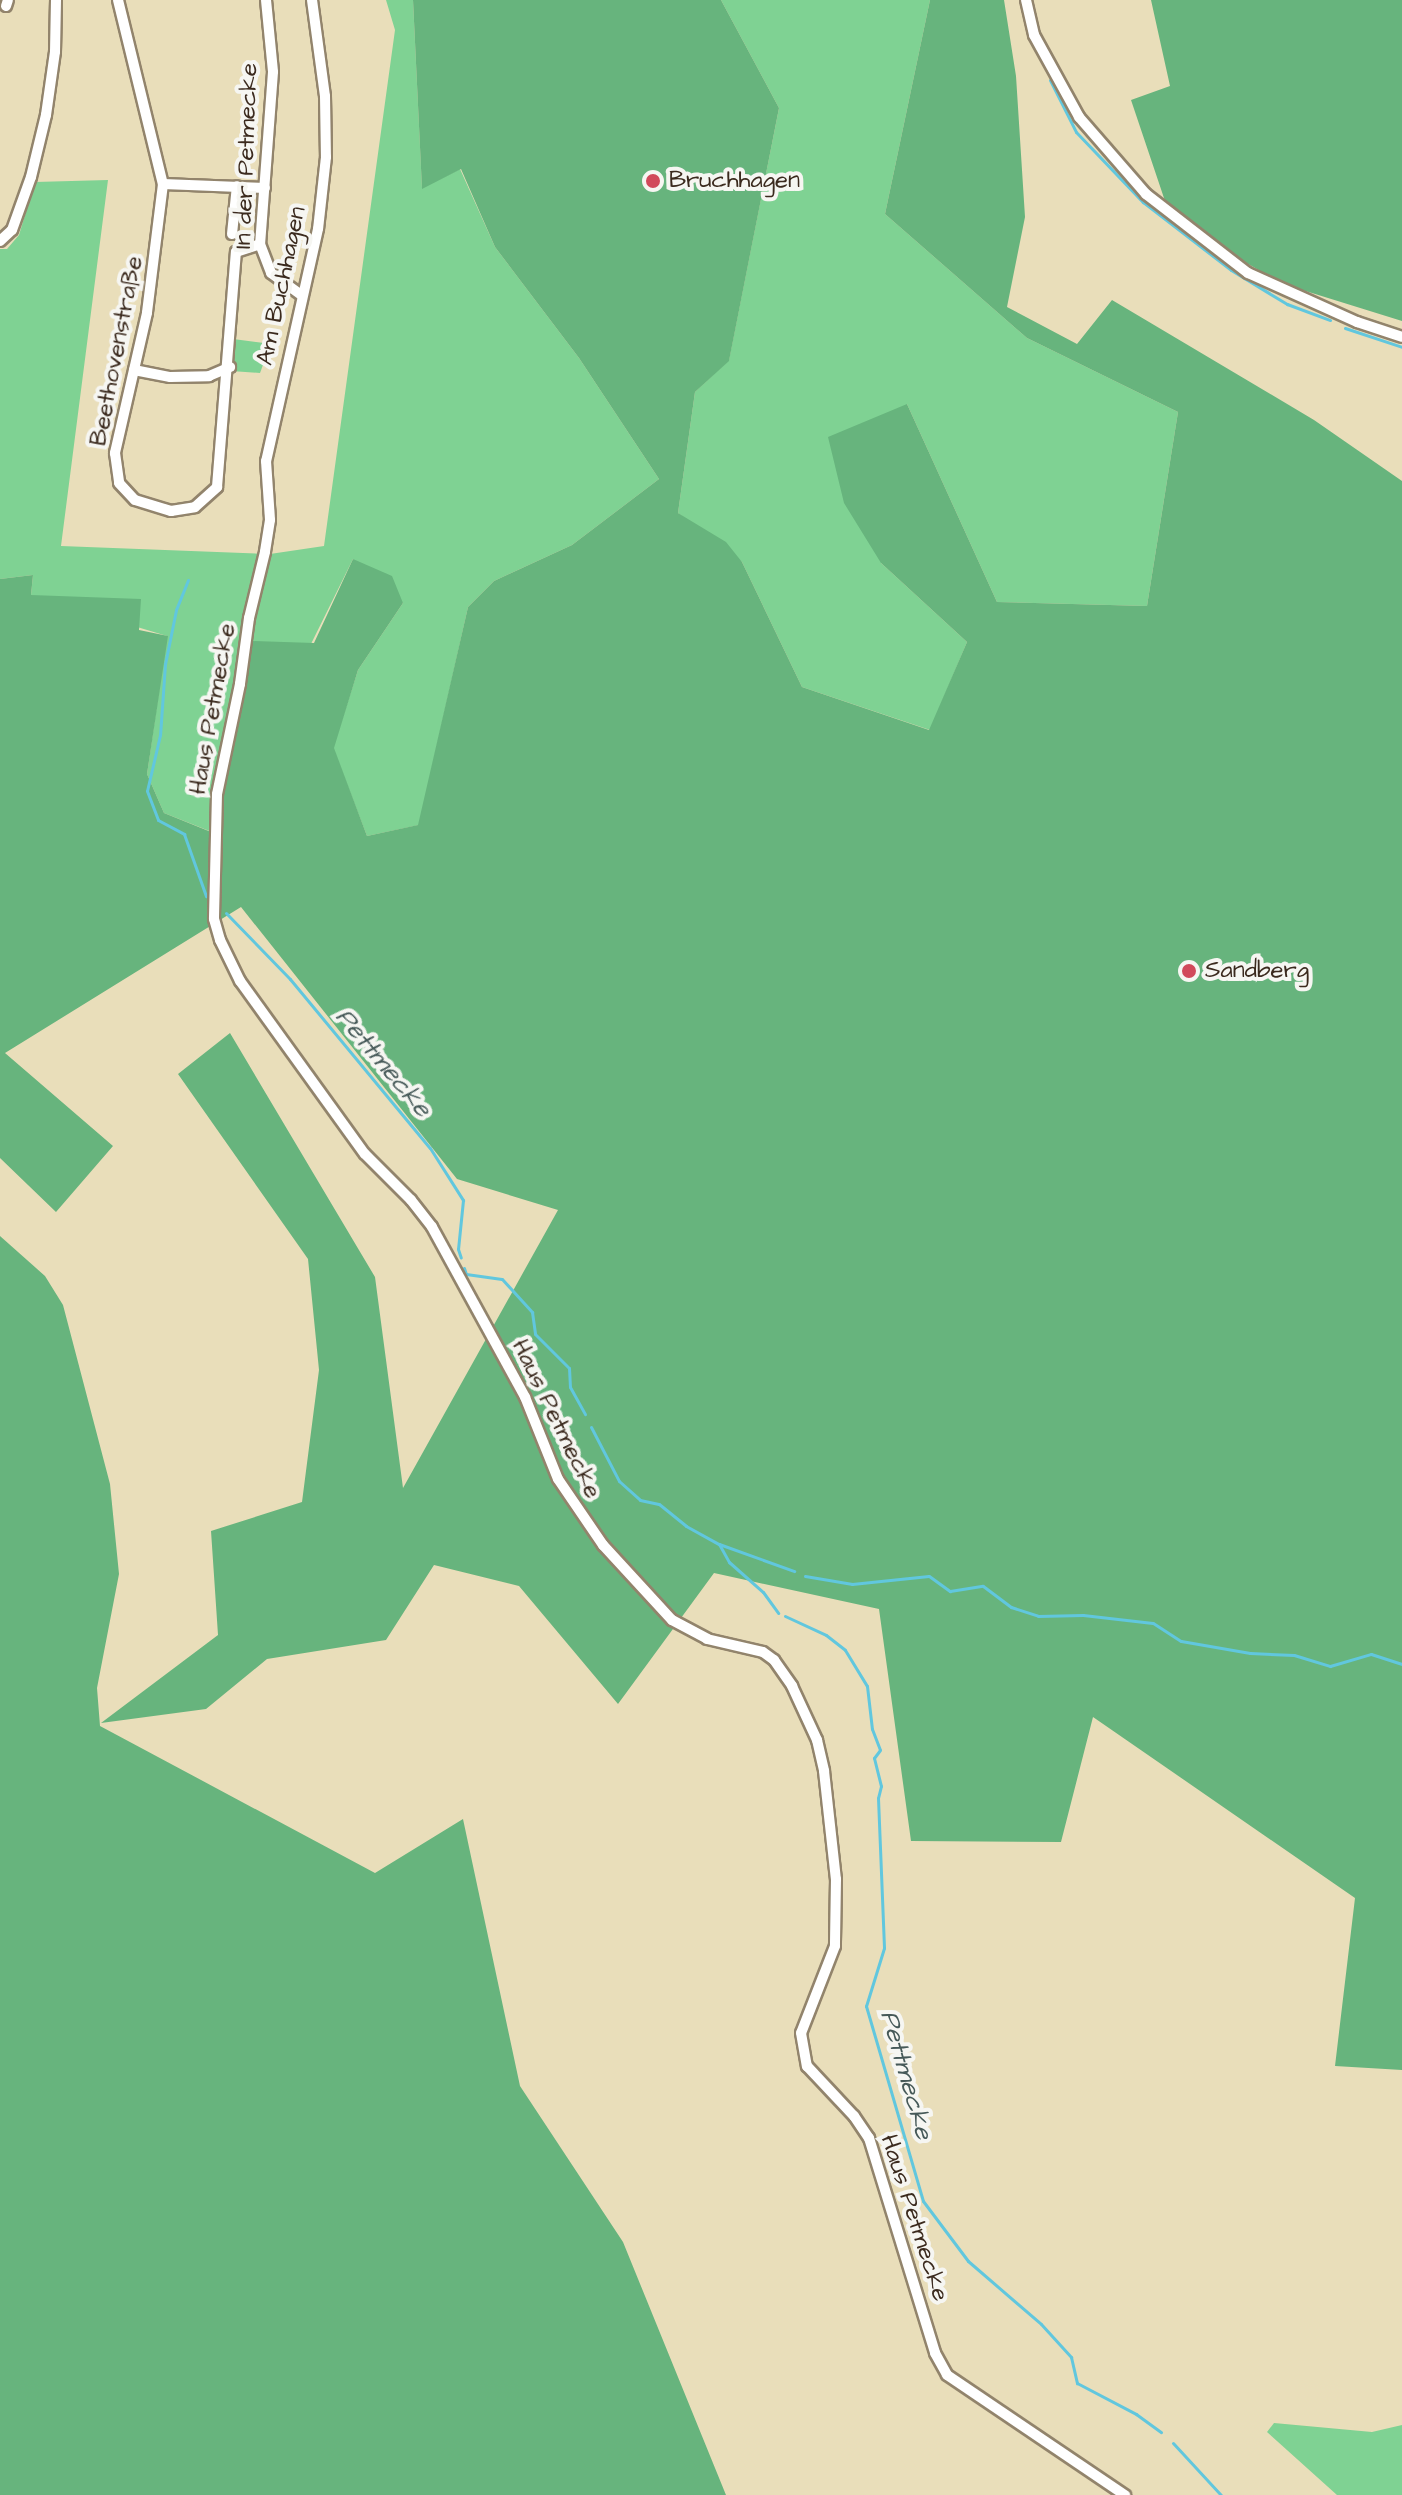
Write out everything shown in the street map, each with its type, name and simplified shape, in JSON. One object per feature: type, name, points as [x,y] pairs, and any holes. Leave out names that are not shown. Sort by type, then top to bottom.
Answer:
[{"type":"street","points":[[0,241],[12,230],[17,217],[31,177],[46,115],[55,52],[56,0]]},
{"type":"street","name":"Beethovenstraße","points":[[118,0],[163,184],[147,313],[115,453],[119,483],[135,500],[171,511],[195,507],[217,487],[230,367],[236,252],[260,244]]},
{"type":"street","name":"In der Petmecke","points":[[266,0],[273,72],[260,244],[271,273],[301,295]]},
{"type":"street","name":"Am Buchhagen","points":[[259,580],[270,520],[266,461],[318,229],[326,157],[324,83],[312,0]]},
{"type":"street","points":[[1026,0],[1034,35],[1079,117],[1146,194],[1248,273],[1340,315],[1402,337]]},
{"type":"street","points":[[163,184],[265,188]]},
{"type":"street","points":[[232,234],[237,186]]},
{"type":"street","points":[[134,370],[170,377],[209,376],[230,367]]},
{"type":"street","name":"Haus Petmecke","points":[[259,580],[217,794],[214,919],[227,958],[365,1154],[411,1200],[432,1227],[525,1397],[558,1479],[603,1545],[672,1620],[707,1639],[763,1652],[774,1660],[792,1686],[817,1740],[824,1771],[836,1879],[835,1946],[828,1972],[805,2017],[800,2044],[803,2056],[812,2074],[854,2116],[869,2138],[935,2353],[947,2375],[1125,2495]]},
{"type":"green space","points":[[386,0],[413,0],[422,188],[460,169],[495,247],[579,358],[659,479],[572,545],[494,581],[468,607],[419,825],[367,836],[333,748],[358,670],[403,603],[353,559],[217,834],[164,813],[147,774],[167,636],[31,595],[33,575],[0,579],[0,249],[7,249],[19,235],[35,182],[108,180],[61,546],[270,554],[324,546],[395,30]]},
{"type":"green space","points":[[413,0],[721,0],[779,108],[729,361],[695,392],[678,513],[726,542],[742,562],[802,687],[929,730],[967,642],[881,563],[844,503],[828,437],[907,404],[997,602],[1147,606],[1178,412],[1027,338],[885,214],[930,0],[1004,0],[1016,76],[1025,217],[1007,307],[1077,344],[1112,300],[1314,420],[1402,481],[1402,2070],[1335,2066],[1355,1898],[1093,1717],[1061,1842],[911,1841],[879,1609],[714,1573],[618,1704],[519,1586],[434,1565],[386,1640],[267,1659],[206,1709],[101,1723],[218,1635],[211,1531],[302,1502],[319,1370],[308,1259],[178,1074],[230,1033],[375,1277],[403,1488],[558,1210],[457,1179],[241,907],[5,1053],[113,1146],[56,1212],[0,1158],[0,579],[33,575],[31,595],[141,599],[139,630],[168,636],[147,774],[164,813],[216,834],[252,641],[314,643],[353,559],[392,576],[403,603],[358,670],[334,748],[367,836],[418,825],[468,607],[494,581],[572,545],[659,479],[579,358],[495,247],[461,169],[422,189]]},
{"type":"green space","points":[[721,0],[930,0],[885,214],[1027,338],[1178,412],[1147,606],[997,602],[907,404],[881,563],[967,642],[930,730],[802,687],[742,562],[678,513],[695,392],[729,360],[779,108]]},
{"type":"green space","points":[[1151,0],[1402,0],[1402,321],[1283,284],[1224,250],[1166,204],[1131,100],[1170,86]]},
{"type":"green space","points":[[233,339],[264,343],[267,354],[260,373],[231,371]]},
{"type":"green space","points":[[0,1236],[45,1276],[63,1305],[110,1484],[119,1574],[97,1688],[100,1726],[375,1873],[463,1819],[520,2086],[623,2242],[726,2495],[0,2495]]},
{"type":"green space","points":[[1274,2423],[1372,2432],[1402,2425],[1402,2495],[1337,2495],[1267,2432]]},
{"type":"waterway","points":[[1050,80],[1076,132],[1143,202],[1231,270],[1287,304],[1330,320]]},
{"type":"waterway","points":[[1345,328],[1402,347]]},
{"type":"waterway","name":"Pettmecke","points":[[188,580],[176,610],[165,664],[160,735],[147,791],[158,820],[184,834],[206,896]]},
{"type":"waterway","name":"Pettmecke","points":[[226,913],[290,979],[430,1148],[463,1200],[458,1249],[461,1258]]},
{"type":"waterway","name":"Pettmecke","points":[[464,1268],[466,1274],[502,1279],[532,1312],[535,1334],[569,1368],[570,1387],[585,1414]]},
{"type":"waterway","name":"Pettmecke","points":[[591,1427],[619,1481],[640,1500],[659,1504],[686,1526],[719,1544],[794,1571]]},
{"type":"waterway","name":"Pettmecke","points":[[719,1544],[729,1562],[763,1592],[778,1613]]},
{"type":"waterway","name":"Pettmecke","points":[[805,1576],[852,1584],[929,1576],[950,1591],[983,1586],[1011,1607],[1038,1616],[1083,1615],[1153,1623],[1181,1641],[1250,1653],[1294,1655],[1330,1666],[1371,1654],[1402,1664]]},
{"type":"waterway","name":"Pettmecke","points":[[785,1616],[826,1635],[845,1650],[867,1686],[872,1729],[880,1750],[874,1758],[881,1786],[878,1798],[884,1948],[866,2006],[923,2201],[968,2261],[1041,2324],[1071,2357],[1077,2383],[1136,2414],[1161,2432]]},
{"type":"waterway","name":"Pettmecke","points":[[1173,2443],[1221,2495]]},
{"type":"place","name":"Bruchhagen","points":[[653,181]]},
{"type":"place","name":"Sandberg","points":[[1189,971]]}]
